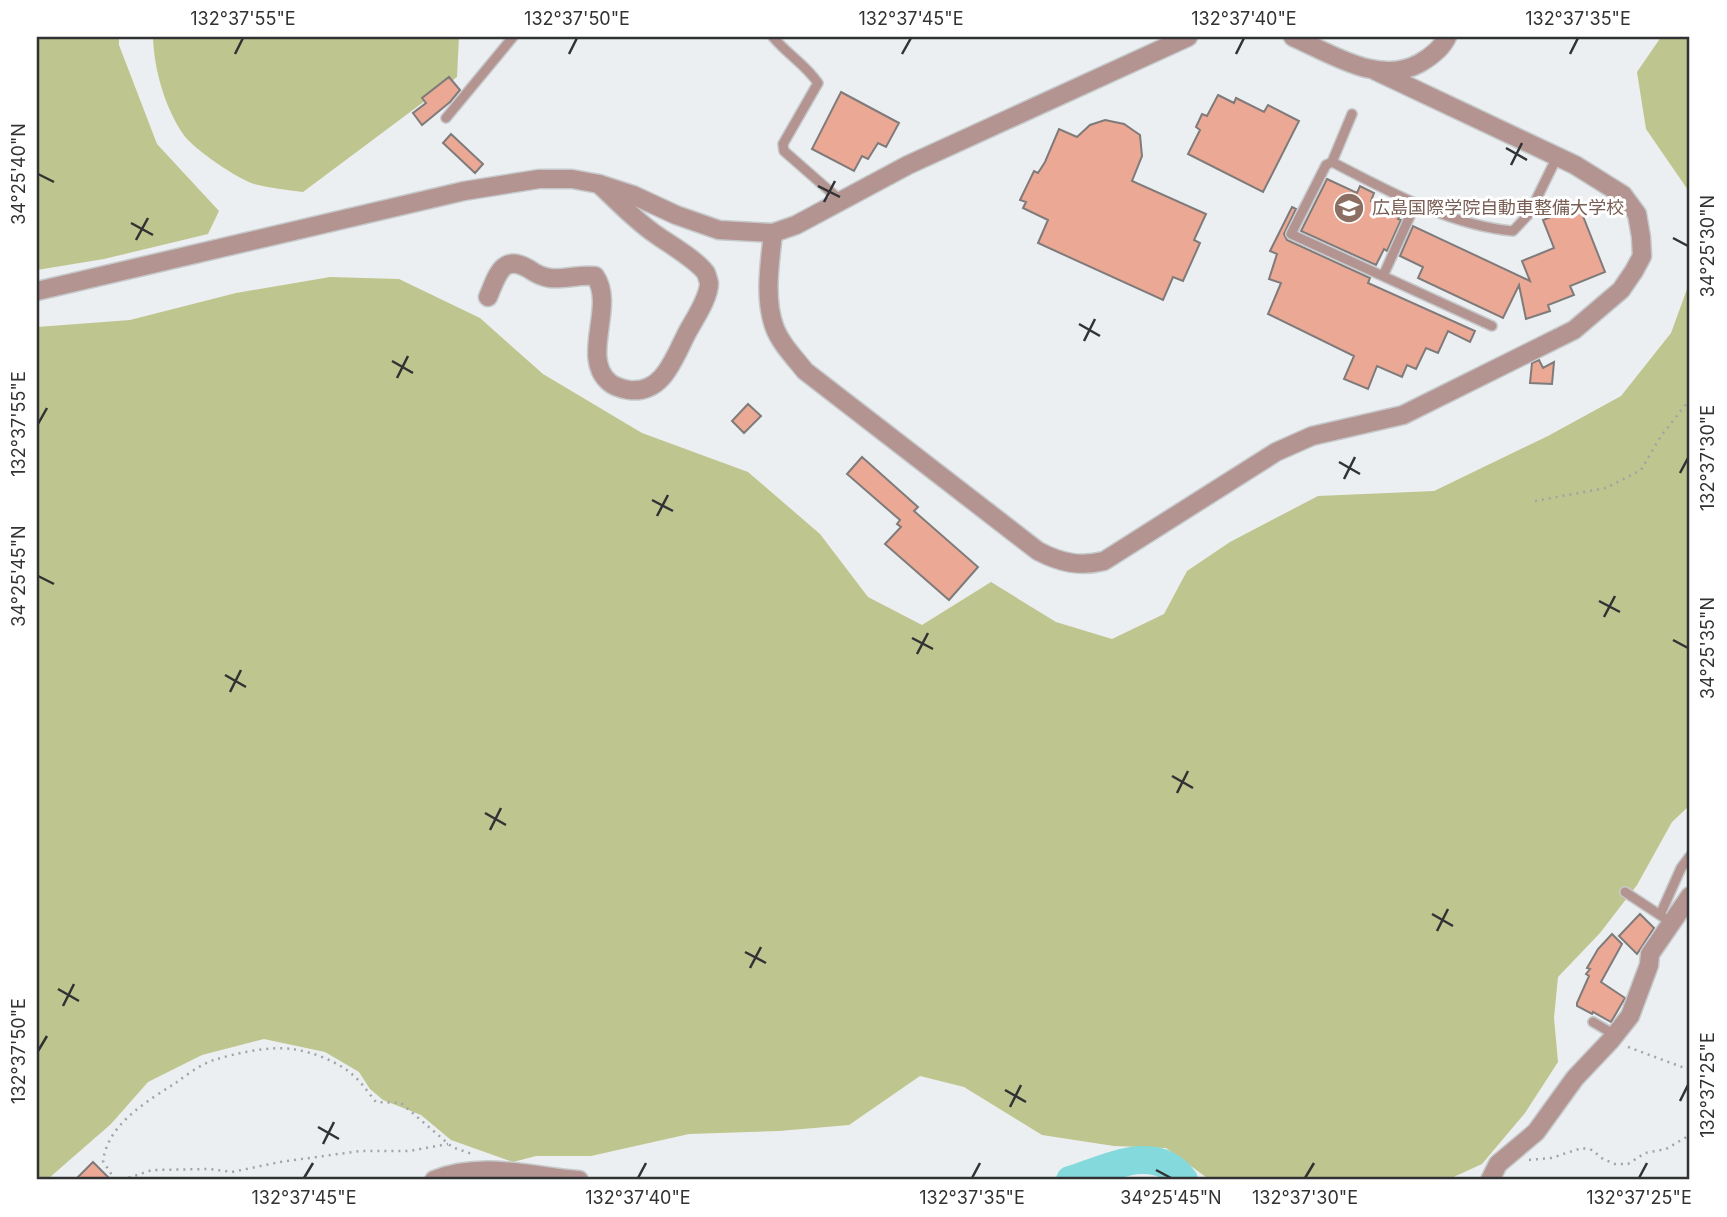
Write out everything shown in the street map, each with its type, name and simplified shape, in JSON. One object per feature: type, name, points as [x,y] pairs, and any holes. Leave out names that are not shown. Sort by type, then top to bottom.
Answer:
[{"type":"street","points":[[37,291],[464,191],[539,179],[572,179],[599,184],[719,230],[773,233],[796,225],[908,165],[1188,37]]},
{"type":"street","points":[[773,233],[769,267],[774,325],[782,343],[805,371],[1038,551],[1054,560],[1084,566],[1104,562],[1276,452],[1312,436],[1403,415],[1574,330],[1620,290],[1642,256],[1637,214],[1623,195],[1600,179],[1376,71],[1293,37]]},
{"type":"street","points":[[1376,71],[1393,72],[1412,67],[1431,57],[1447,37]]},
{"type":"street","points":[[488,297],[501,268],[510,263],[516,263],[537,275],[549,278],[581,274],[595,276],[601,285],[603,299],[599,366],[609,383],[625,389],[643,391],[657,383],[665,374],[709,283],[706,273],[650,231],[599,184]]},
{"type":"street","points":[[1490,1180],[1501,1161],[1536,1132],[1575,1078],[1630,1016],[1665,918],[1690,896]]},
{"type":"street","points":[[434,1180],[473,1170],[497,1170],[579,1180]]},
{"type":"lane","points":[[446,118],[513,37]]},
{"type":"lane","points":[[772,37],[811,72],[818,83],[783,144],[784,151],[840,201]]},
{"type":"lane","points":[[1352,114],[1332,162],[1326,165],[1292,234],[1492,326]]},
{"type":"lane","points":[[1332,162],[1415,205],[1494,229],[1513,231],[1529,214],[1557,157]]},
{"type":"lane","points":[[1382,276],[1415,205]]},
{"type":"lane","points":[[1625,892],[1665,918],[1681,868],[1690,856]]},
{"type":"lane","points":[[1593,1022],[1613,1037]]},
{"type":"path","points":[[1535,501],[1581,494],[1626,480],[1641,470],[1661,436],[1690,399]]},
{"type":"path","points":[[1613,1037],[1690,1070]]},
{"type":"path","points":[[115,1180],[103,1161],[103,1156],[113,1136],[131,1113],[211,1061],[267,1050],[292,1049],[337,1064],[355,1077],[376,1101],[401,1103],[448,1144],[478,1155]]},
{"type":"path","points":[[1501,1161],[1551,1158],[1582,1148],[1592,1150],[1602,1159],[1615,1164],[1628,1164],[1645,1153],[1666,1149],[1690,1135]]},
{"type":"path","points":[[122,1180],[152,1170],[210,1169],[232,1172],[360,1151],[409,1151],[448,1144]]},
{"type":"green space","points":[[37,37],[119,37],[119,45],[157,144],[219,211],[208,234],[104,259],[37,270]]},
{"type":"green space","points":[[153,37],[459,37],[457,77],[303,192],[247,181],[216,163],[188,140],[171,112],[162,88]]},
{"type":"green space","points":[[1661,37],[1690,39],[1690,193],[1646,129],[1637,72]]},
{"type":"green space","points":[[330,277],[399,279],[480,318],[543,374],[642,433],[748,472],[820,534],[868,597],[922,625],[991,582],[1056,622],[1112,639],[1164,614],[1187,571],[1230,542],[1318,496],[1434,491],[1548,436],[1621,396],[1671,333],[1690,281],[1690,805],[1672,822],[1637,885],[1600,933],[1558,977],[1554,1018],[1558,1062],[1525,1113],[1482,1164],[1447,1180],[1210,1180],[1166,1148],[1114,1146],[1042,1135],[964,1087],[920,1076],[849,1125],[689,1134],[591,1156],[536,1156],[513,1162],[451,1140],[421,1115],[383,1100],[370,1089],[359,1072],[325,1052],[264,1039],[202,1055],[148,1082],[111,1124],[49,1180],[37,1180],[37,327],[130,320],[236,293]]},
{"type":"building","points":[[449,77],[460,90],[422,125],[413,113],[426,103],[422,98]]},
{"type":"building","points":[[841,92],[899,123],[886,147],[878,143],[868,159],[862,156],[854,171],[812,149]]},
{"type":"building","points":[[1218,95],[1234,103],[1236,98],[1264,112],[1268,105],[1299,121],[1263,192],[1188,154],[1200,130],[1196,127],[1202,114],[1207,116]]},
{"type":"building","points":[[1105,120],[1124,124],[1140,135],[1142,156],[1132,181],[1206,214],[1194,240],[1200,243],[1183,281],[1173,277],[1163,300],[1038,243],[1048,220],[1023,208],[1026,202],[1020,200],[1034,171],[1038,173],[1045,162],[1059,129],[1077,137],[1090,125]]},
{"type":"building","points":[[451,134],[483,164],[475,173],[443,143]]},
{"type":"building","points":[[1327,179],[1357,193],[1360,186],[1374,193],[1371,201],[1400,215],[1398,219],[1401,220],[1387,251],[1384,249],[1376,265],[1301,231]]},
{"type":"building","points":[[1579,206],[1605,272],[1570,286],[1574,295],[1548,305],[1550,311],[1526,319],[1519,285],[1503,318],[1418,278],[1423,267],[1400,256],[1413,226],[1530,281],[1522,261],[1554,248],[1543,220]]},
{"type":"building","points":[[1292,207],[1296,209],[1284,234],[1287,240],[1370,278],[1368,283],[1475,331],[1470,342],[1448,331],[1438,353],[1426,348],[1416,369],[1407,365],[1402,377],[1377,366],[1368,389],[1344,379],[1354,356],[1268,314],[1281,283],[1269,279],[1277,254],[1270,251]]},
{"type":"building","points":[[1539,360],[1543,368],[1554,362],[1552,384],[1530,383],[1532,363]]},
{"type":"building","points":[[748,404],[761,416],[744,433],[732,421]]},
{"type":"building","points":[[862,457],[918,507],[914,511],[978,567],[949,600],[885,544],[901,527],[897,524],[900,520],[847,474]]},
{"type":"building","points":[[1640,914],[1654,928],[1637,954],[1619,936]]},
{"type":"building","points":[[1612,934],[1622,944],[1601,982],[1625,998],[1611,1022],[1577,1006],[1577,1003],[1589,976],[1586,974],[1590,969],[1587,968],[1598,949]]},
{"type":"building","points":[[93,1162],[111,1180],[75,1180]]},
{"type":"waterway","points":[[1070,1180],[1115,1165],[1145,1160],[1173,1168],[1184,1180]]},
{"type":"place","name":"広島国際学院自動車整備大学校","points":[[1349,208]]}]
